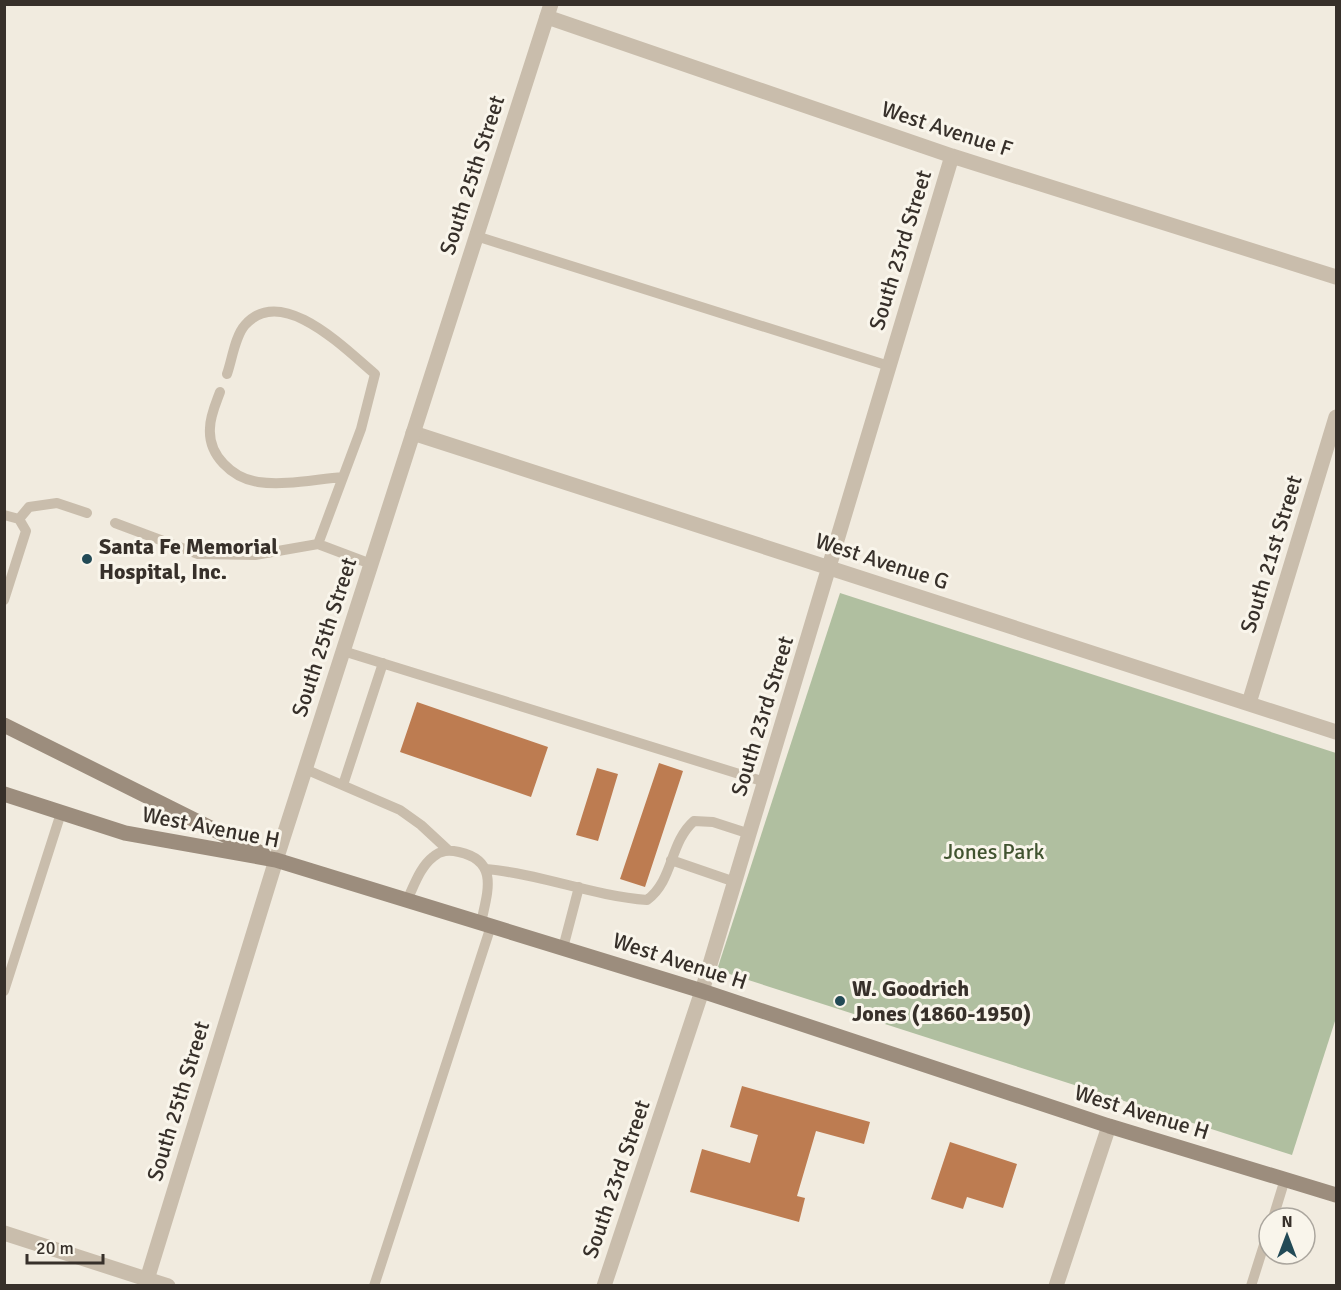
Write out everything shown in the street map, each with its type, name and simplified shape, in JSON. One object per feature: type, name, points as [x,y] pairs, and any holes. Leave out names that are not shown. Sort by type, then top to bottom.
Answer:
[{"type":"main road","points":[[4,724],[276,860]]},
{"type":"main road","name":"West Avenue H","points":[[4,794],[125,833],[276,860],[702,991],[1108,1126],[1336,1195]]},
{"type":"street","name":"West Avenue F","points":[[549,11],[952,156],[1336,277]]},
{"type":"street","name":"South 25th Street","points":[[146,1282],[276,860],[549,11]]},
{"type":"street","name":"South 23rd Street","points":[[604,1286],[702,991],[952,156]]},
{"type":"street","name":"South 21st Street","points":[[1249,703],[1336,417]]},
{"type":"street","name":"West Avenue G","points":[[413,434],[1336,732]]},
{"type":"street","points":[[1056,1286],[1108,1126]]},
{"type":"street","points":[[4,1233],[146,1282],[168,1286]]},
{"type":"lane","points":[[476,236],[889,366]]},
{"type":"lane","points":[[227,374],[243,327],[255,316],[272,312],[297,315],[375,374],[361,429],[318,544]]},
{"type":"lane","points":[[220,392],[210,426],[210,444],[220,461],[232,472],[257,482],[343,477]]},
{"type":"lane","points":[[19,519],[29,507],[57,503],[87,513]]},
{"type":"lane","points":[[4,515],[19,519],[26,531],[4,600]]},
{"type":"lane","points":[[115,523],[198,554],[255,555],[318,544],[371,564]]},
{"type":"lane","points":[[343,651],[765,782]]},
{"type":"lane","points":[[343,785],[383,663]]},
{"type":"lane","points":[[305,770],[399,810],[421,825],[448,850],[478,860],[486,869],[489,886],[486,925],[374,1286]]},
{"type":"lane","points":[[4,990],[62,813]]},
{"type":"lane","points":[[486,869],[518,872],[622,898],[647,900],[659,891],[682,832],[694,821],[713,822],[750,834]]},
{"type":"lane","points":[[407,900],[424,865],[434,855],[448,850]]},
{"type":"lane","points":[[671,860],[735,882]]},
{"type":"lane","points":[[562,948],[579,887]]},
{"type":"lane","points":[[1277,1206],[1285,1179]]},
{"type":"lane","points":[[1251,1286],[1257,1266]]},
{"type":"green space","name":"Jones Park","points":[[840,593],[1336,753],[1336,1018],[1292,1155],[717,970]]},
{"type":"building","points":[[417,702],[548,747],[531,797],[400,752]]},
{"type":"building","points":[[659,763],[683,771],[645,887],[620,879]]},
{"type":"building","points":[[597,768],[618,774],[598,841],[576,835]]},
{"type":"building","points":[[742,1086],[870,1122],[864,1144],[816,1131],[797,1196],[805,1198],[799,1222],[690,1192],[702,1149],[750,1163],[758,1135],[730,1127]]},
{"type":"building","points":[[950,1142],[1017,1164],[1003,1208],[967,1197],[963,1209],[931,1199]]},
{"type":"place","name":"Santa Fe Memorial Hospital, Inc.","points":[[87,559]]},
{"type":"place","name":"W. Goodrich Jones (1860-1950)","points":[[840,1001]]}]
